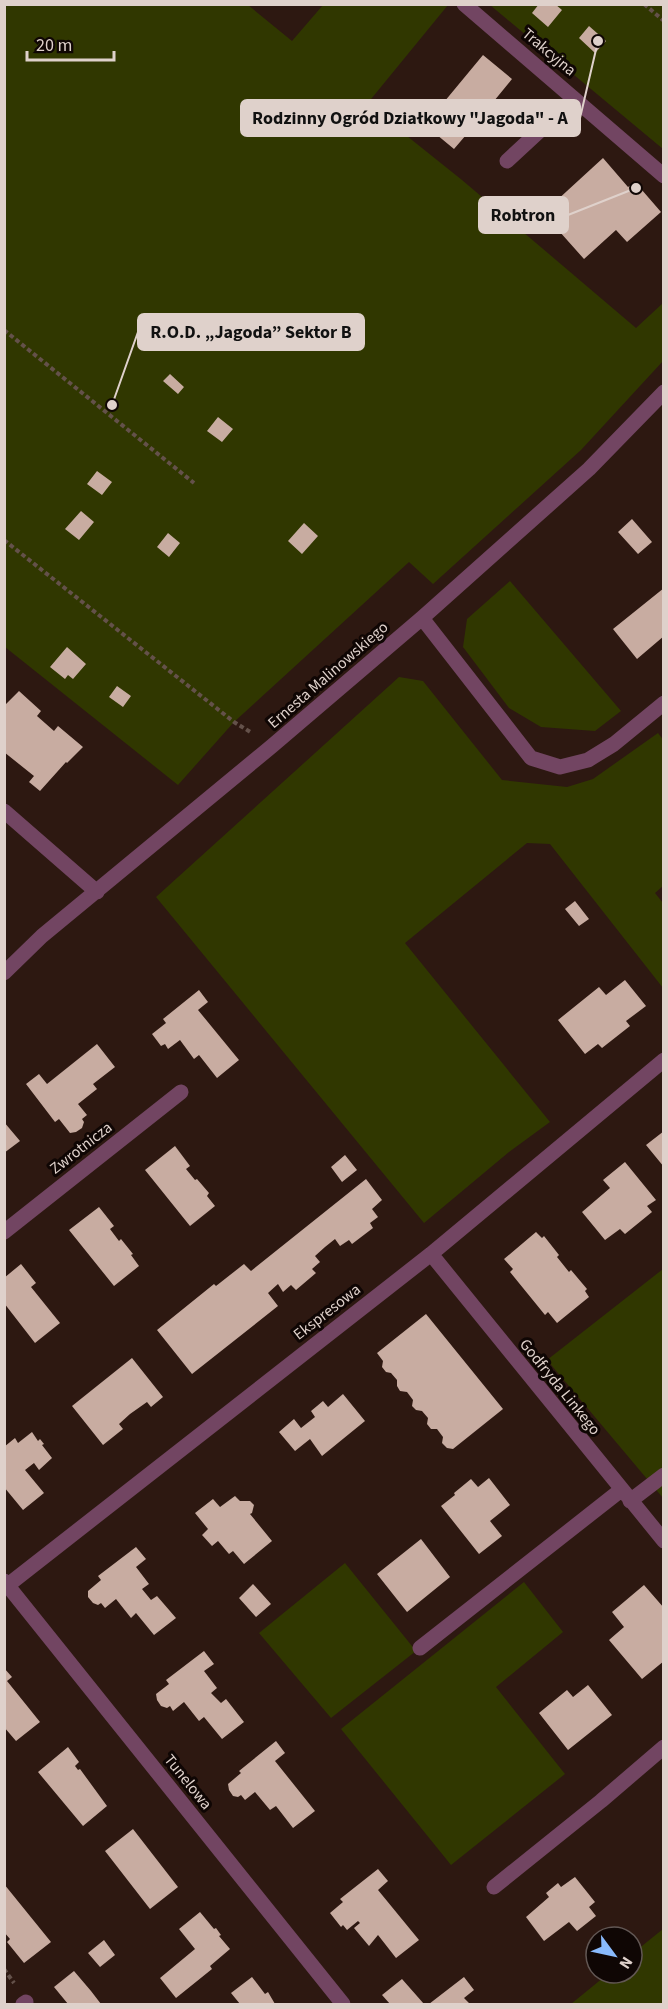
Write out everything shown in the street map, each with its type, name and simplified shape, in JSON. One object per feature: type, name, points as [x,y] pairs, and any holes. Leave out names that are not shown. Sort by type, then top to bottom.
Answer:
[{"type":"street","name":"Trakcyjna","points":[[464,4],[663,176]]},
{"type":"street","points":[[507,161],[574,99]]},
{"type":"street","name":"Ernesta Malinowskiego","points":[[4,973],[42,936],[272,746],[422,618],[589,469],[663,392]]},
{"type":"street","points":[[422,618],[531,758],[560,767],[588,760],[614,744],[663,703]]},
{"type":"street","points":[[4,811],[97,892]]},
{"type":"street","name":"Ekspresowa","points":[[6,1583],[430,1254],[663,1060]]},
{"type":"street","name":"Zwrotnicza","points":[[4,1232],[181,1092]]},
{"type":"street","name":"Godfryda Linkego","points":[[430,1254],[663,1541]]},
{"type":"street","points":[[420,1648],[625,1496],[663,1475]]},
{"type":"street","name":"Tunelowa","points":[[6,1583],[342,2004]]},
{"type":"street","points":[[494,1887],[601,1801],[663,1747]]},
{"type":"path","points":[[644,4],[663,21]]},
{"type":"path","points":[[4,330],[194,483]]},
{"type":"path","points":[[4,540],[234,722]]},
{"type":"green space","points":[[4,5],[248,5],[292,41],[323,5],[448,5],[367,104],[462,180],[636,328],[663,303],[663,361],[581,450],[433,584],[409,562],[234,722],[178,785],[5,647]]},
{"type":"green space","points":[[490,5],[663,5],[663,149]]},
{"type":"green space","points":[[510,581],[621,711],[595,731],[541,727],[509,708],[463,647],[467,619]]},
{"type":"green space","points":[[399,677],[423,681],[502,780],[567,787],[593,779],[658,733],[664,741],[663,886],[655,893],[663,903],[663,988],[550,844],[527,843],[405,943],[550,1122],[509,1152],[424,1223],[156,897]]},
{"type":"green space","points":[[663,1269],[663,1498],[547,1360]]},
{"type":"green space","points":[[345,1563],[416,1651],[331,1718],[259,1633]]},
{"type":"green space","points":[[524,1582],[563,1632],[496,1687],[565,1774],[451,1865],[341,1729]]},
{"type":"green space","points":[[663,1929],[663,2004],[571,2004],[594,1985],[644,1985],[644,1944]]},
{"type":"building","points":[[539,4],[555,4],[562,10],[548,27],[532,13]]},
{"type":"building","points":[[589,26],[606,41],[595,53],[579,38]]},
{"type":"building","points":[[483,55],[512,79],[494,101],[503,108],[476,132],[472,128],[454,149],[425,125]]},
{"type":"building","points":[[603,158],[628,187],[635,182],[661,212],[627,242],[616,230],[584,259],[543,213]]},
{"type":"building","points":[[170,374],[184,387],[178,394],[163,381]]},
{"type":"building","points":[[218,417],[233,429],[222,442],[207,431]]},
{"type":"building","points":[[97,471],[112,482],[102,495],[87,484]]},
{"type":"building","points":[[81,511],[94,522],[79,540],[65,529]]},
{"type":"building","points":[[632,519],[652,542],[638,554],[618,532]]},
{"type":"building","points":[[304,523],[318,536],[302,554],[288,541]]},
{"type":"building","points":[[168,533],[180,543],[169,557],[157,547]]},
{"type":"building","points":[[664,588],[664,636],[637,659],[613,629]]},
{"type":"building","points":[[67,647],[86,664],[73,679],[68,675],[65,679],[50,667]]},
{"type":"building","points":[[117,686],[131,696],[123,707],[109,697]]},
{"type":"building","points":[[19,691],[41,711],[37,716],[54,731],[58,726],[83,747],[40,791],[29,782],[34,776],[4,752],[4,706]]},
{"type":"building","points":[[575,901],[589,919],[579,926],[565,909]]},
{"type":"building","points":[[625,980],[646,1006],[626,1021],[630,1026],[602,1048],[598,1044],[585,1054],[558,1020],[599,987],[606,995]]},
{"type":"building","points":[[199,990],[208,1002],[198,1010],[239,1060],[217,1078],[199,1055],[194,1059],[180,1040],[168,1049],[165,1044],[161,1046],[152,1034],[166,1023],[163,1019]]},
{"type":"building","points":[[97,1044],[115,1067],[93,1084],[97,1089],[78,1104],[87,1115],[82,1119],[84,1122],[82,1128],[70,1133],[59,1119],[55,1122],[26,1084],[39,1074],[47,1084]]},
{"type":"building","points":[[4,1122],[20,1141],[4,1153]]},
{"type":"building","points":[[664,1131],[664,1167],[646,1145]]},
{"type":"building","points":[[175,1146],[190,1166],[186,1169],[209,1193],[207,1196],[215,1206],[190,1226],[145,1170]]},
{"type":"building","points":[[345,1155],[357,1170],[342,1182],[331,1167]]},
{"type":"building","points":[[625,1162],[656,1200],[647,1206],[652,1212],[625,1234],[620,1229],[605,1240],[582,1212],[610,1188],[603,1180]]},
{"type":"building","points":[[366,1179],[382,1200],[372,1209],[378,1217],[370,1223],[373,1228],[352,1244],[349,1240],[340,1246],[335,1239],[325,1247],[315,1256],[320,1262],[312,1269],[316,1273],[296,1290],[291,1285],[283,1292],[278,1284],[268,1293],[278,1306],[192,1374],[157,1330],[214,1284],[216,1286],[244,1264],[251,1271]]},
{"type":"building","points":[[99,1207],[114,1226],[110,1229],[133,1254],[131,1255],[139,1266],[114,1286],[69,1230]]},
{"type":"building","points":[[536,1232],[542,1238],[544,1236],[569,1272],[571,1270],[587,1289],[585,1291],[589,1297],[557,1323],[548,1312],[545,1315],[510,1272],[513,1269],[504,1259]]},
{"type":"building","points":[[21,1264],[36,1283],[31,1287],[60,1323],[35,1343],[4,1303],[4,1278]]},
{"type":"building","points":[[426,1314],[503,1409],[453,1449],[447,1448],[442,1443],[443,1437],[437,1429],[431,1429],[427,1424],[428,1418],[422,1411],[412,1406],[413,1400],[407,1392],[400,1391],[397,1380],[382,1367],[383,1361],[377,1353]]},
{"type":"building","points":[[132,1358],[163,1397],[151,1407],[147,1402],[130,1414],[119,1424],[123,1429],[103,1445],[72,1406]]},
{"type":"building","points":[[343,1394],[365,1421],[322,1456],[310,1439],[295,1451],[279,1432],[294,1419],[301,1428],[315,1417],[311,1411],[323,1401],[328,1407]]},
{"type":"building","points":[[32,1432],[38,1441],[40,1439],[44,1444],[42,1445],[52,1458],[39,1470],[34,1463],[25,1470],[44,1493],[23,1510],[4,1487],[4,1447],[15,1438],[18,1443]]},
{"type":"building","points":[[489,1478],[510,1505],[490,1521],[502,1536],[479,1554],[441,1506],[471,1479],[478,1487]]},
{"type":"building","points":[[235,1496],[240,1501],[250,1501],[254,1505],[250,1514],[272,1541],[244,1564],[233,1551],[229,1554],[218,1541],[212,1546],[202,1535],[208,1529],[195,1513],[213,1499],[220,1507]]},
{"type":"building","points":[[421,1539],[450,1577],[407,1612],[377,1574]]},
{"type":"building","points":[[136,1547],[146,1559],[136,1567],[149,1584],[142,1589],[151,1600],[157,1596],[176,1618],[154,1635],[136,1613],[131,1618],[116,1599],[105,1608],[101,1603],[98,1605],[93,1603],[88,1597],[88,1591],[101,1580],[98,1576]]},
{"type":"building","points":[[253,1584],[271,1604],[256,1617],[239,1598]]},
{"type":"building","points":[[644,1585],[664,1608],[664,1661],[642,1679],[609,1640],[624,1627],[612,1612]]},
{"type":"building","points":[[204,1651],[214,1664],[204,1671],[217,1688],[211,1693],[221,1703],[226,1699],[244,1722],[222,1739],[204,1717],[199,1721],[184,1702],[173,1711],[170,1706],[167,1708],[161,1706],[157,1700],[156,1694],[169,1684],[166,1680]]},
{"type":"building","points":[[4,1668],[12,1677],[7,1681],[40,1722],[16,1741],[4,1727]]},
{"type":"building","points":[[588,1685],[612,1715],[568,1750],[539,1713],[567,1690],[573,1697]]},
{"type":"building","points":[[276,1741],[285,1753],[275,1761],[315,1811],[293,1828],[276,1806],[270,1810],[255,1792],[245,1800],[241,1795],[233,1796],[229,1790],[228,1784],[241,1773],[239,1771]]},
{"type":"building","points":[[68,1747],[79,1762],[75,1766],[78,1770],[80,1769],[107,1806],[83,1826],[38,1772]]},
{"type":"building","points":[[133,1829],[178,1887],[150,1909],[105,1851]]},
{"type":"building","points":[[378,1869],[388,1881],[378,1890],[419,1940],[396,1958],[378,1935],[369,1946],[354,1928],[360,1923],[358,1921],[347,1930],[343,1925],[341,1927],[330,1913],[343,1902],[340,1899]]},
{"type":"building","points":[[575,1877],[595,1902],[589,1907],[596,1916],[577,1931],[569,1922],[544,1941],[526,1917],[549,1897],[546,1893],[558,1883],[561,1887]]},
{"type":"building","points":[[4,1884],[51,1942],[24,1963],[7,1942],[10,1939],[4,1932]]},
{"type":"building","points":[[200,1912],[214,1929],[216,1928],[221,1935],[219,1936],[230,1949],[210,1966],[212,1969],[176,1998],[160,1978],[195,1949],[179,1929]]},
{"type":"building","points":[[104,1940],[115,1955],[100,1967],[88,1953]]},
{"type":"building","points":[[74,1971],[101,2004],[68,2004],[54,1987]]},
{"type":"building","points":[[252,1977],[265,1994],[268,1992],[275,2004],[240,2004],[231,1993]]},
{"type":"building","points":[[464,1977],[474,1990],[464,1998],[470,2004],[429,2004]]},
{"type":"building","points":[[402,1979],[424,2004],[390,2004],[382,1995]]},
{"type":"place","name":"Rodzinny Ogród Działkowy \"Jagoda\" - A","points":[[598,41]]},
{"type":"place","name":"Robtron","points":[[636,188]]},
{"type":"place","name":"R.O.D. „Jagoda” Sektor B","points":[[112,405]]}]
